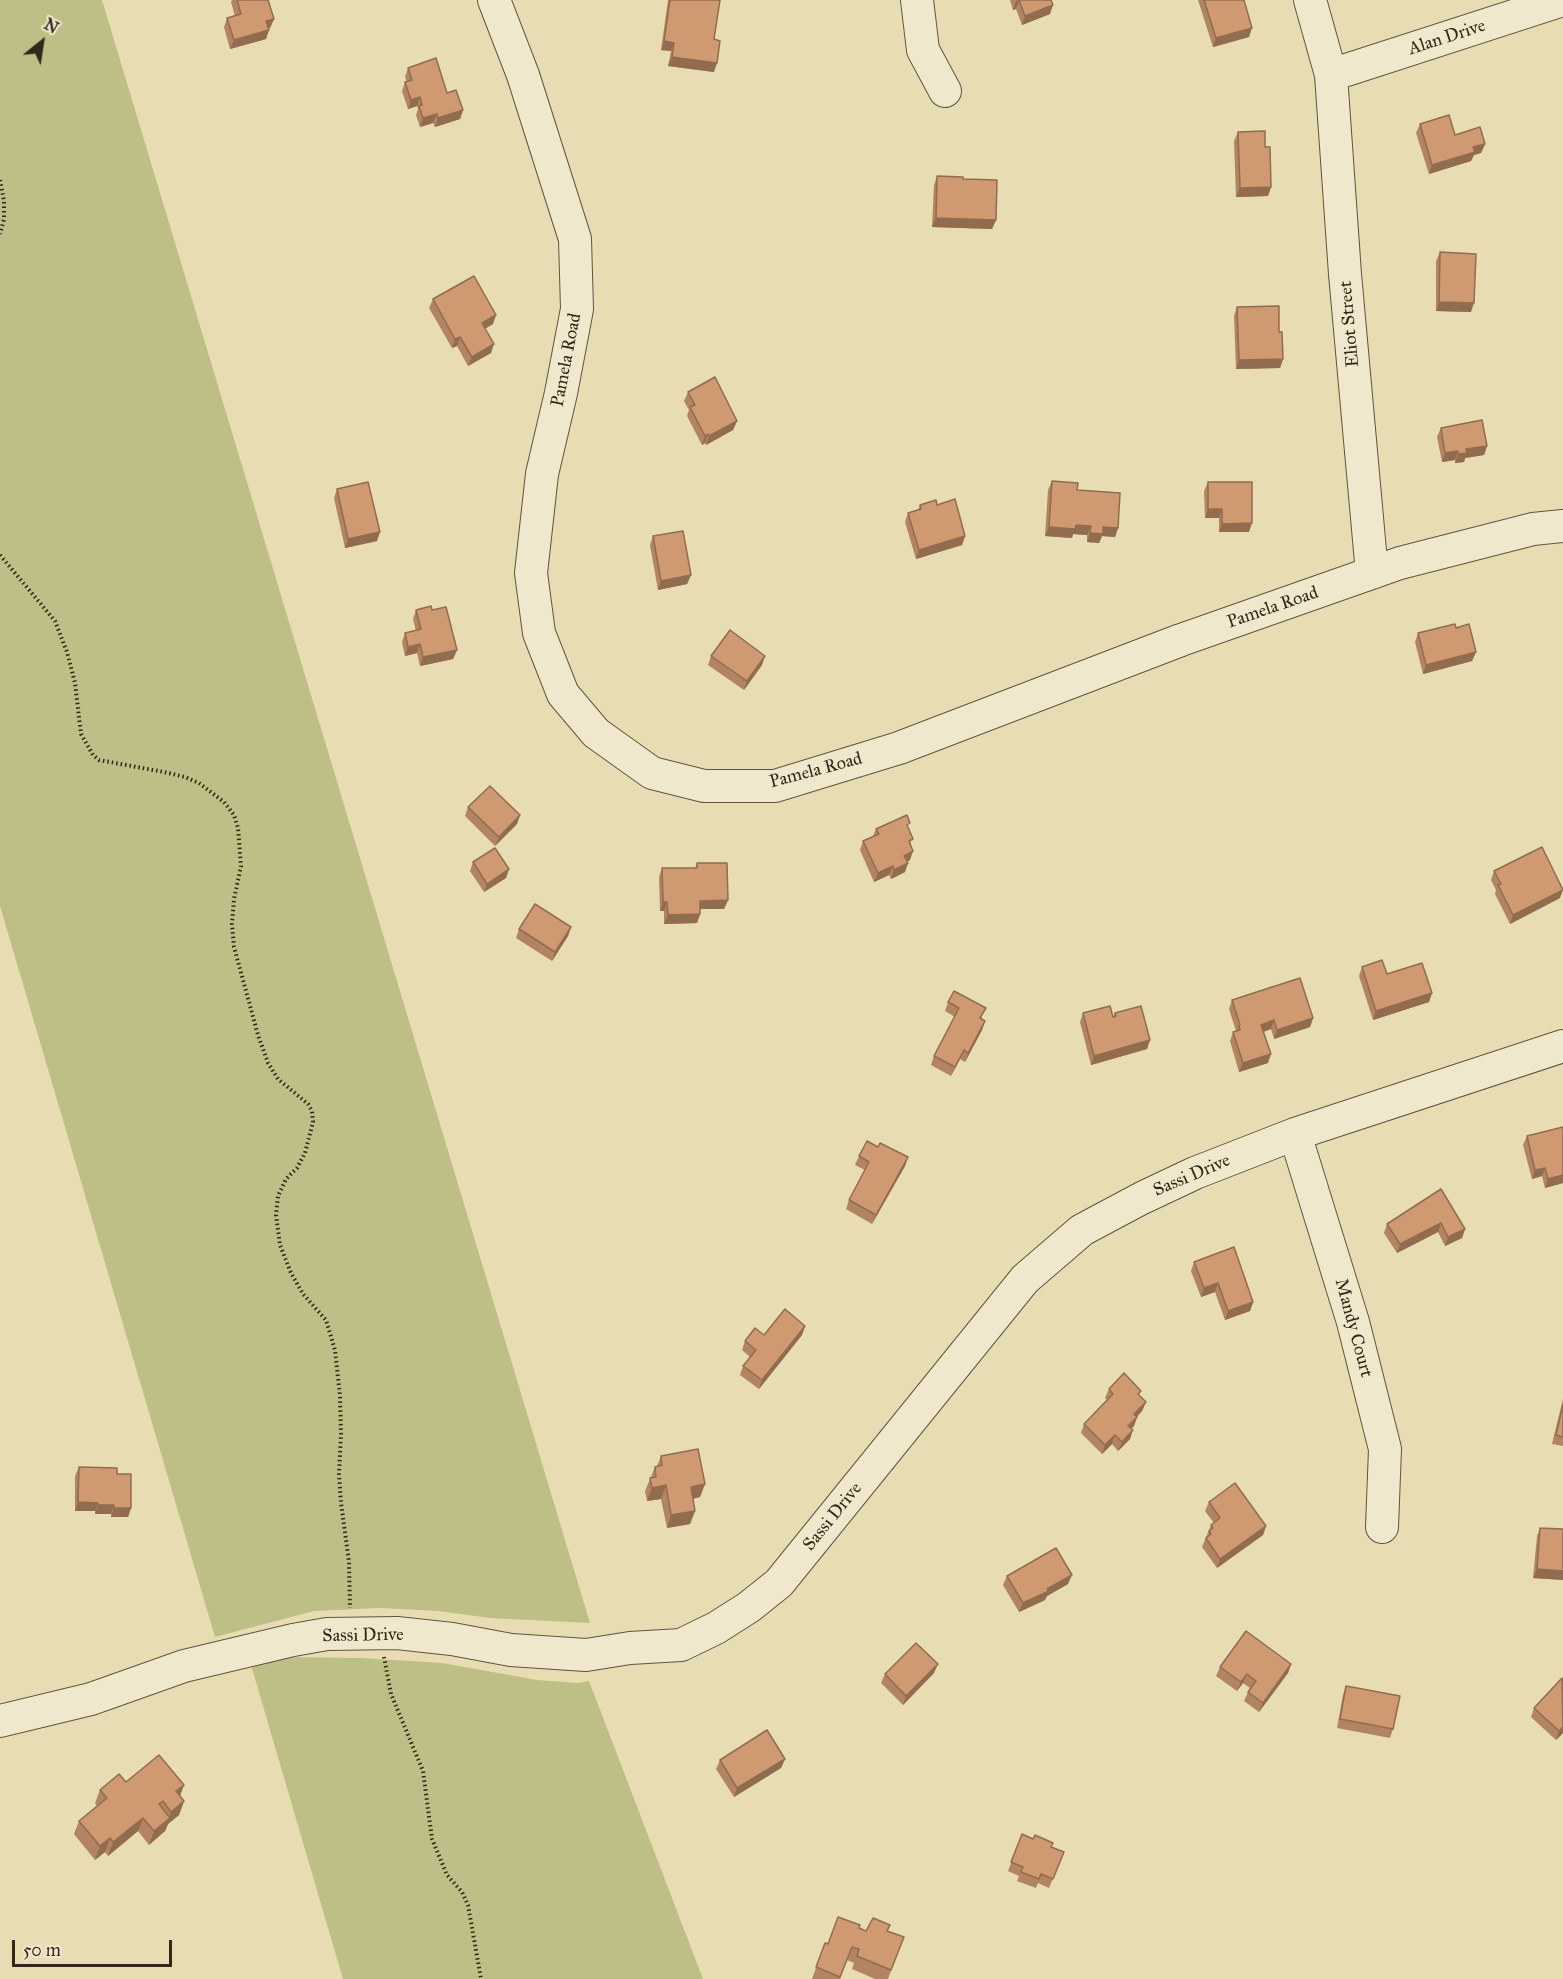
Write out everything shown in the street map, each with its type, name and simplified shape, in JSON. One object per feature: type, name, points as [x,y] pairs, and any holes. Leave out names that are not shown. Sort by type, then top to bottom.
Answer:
[{"type":"street","name":"Pamela Road","points":[[494,0],[523,75],[575,239],[577,309],[542,474],[531,573],[539,633],[564,694],[596,733],[652,773],[705,786],[775,786],[899,748],[1181,640],[1400,563],[1533,529],[1563,525]]},
{"type":"street","points":[[917,0],[923,50],[945,91]]},
{"type":"street","points":[[1310,0],[1331,75]]},
{"type":"street","name":"Alan Drive","points":[[1331,75],[1563,0]]},
{"type":"street","name":"Eliot Street","points":[[1331,75],[1345,274],[1372,573]]},
{"type":"street","name":"Sassi Drive","points":[[0,1721],[91,1699],[184,1666],[293,1640],[365,1633],[452,1639],[511,1650],[586,1655],[630,1648],[681,1645],[716,1628],[749,1607],[779,1583],[1025,1279],[1082,1230],[1195,1173],[1295,1134],[1563,1046]]},
{"type":"street","name":"Mandy Court","points":[[1295,1134],[1353,1322],[1385,1449],[1382,1527]]},
{"type":"path","points":[[0,180],[4,201],[0,234]]},
{"type":"path","points":[[0,555],[54,621],[67,652],[75,683],[81,734],[93,755],[99,760],[164,772],[199,783],[224,802],[234,815],[238,828],[241,866],[234,899],[232,924],[234,947],[268,1063],[278,1079],[308,1104],[312,1111],[313,1122],[305,1153],[278,1196],[276,1215],[280,1245],[291,1273],[303,1294],[326,1320],[334,1350],[340,1396],[341,1503],[349,1562],[365,1633],[423,1771],[432,1839],[447,1875],[462,1892],[468,1905],[481,1979]]},
{"type":"green space","points":[[0,0],[102,0],[590,1623],[490,1618],[439,1611],[379,1608],[314,1611],[215,1637],[0,906]]},
{"type":"green space","points":[[281,1657],[360,1658],[442,1663],[537,1680],[578,1683],[589,1681],[703,1979],[343,1979],[251,1665]]},
{"type":"building","points":[[237,0],[268,0],[274,19],[266,21],[269,30],[234,40],[227,18],[241,14]]},
{"type":"building","points":[[670,0],[720,0],[714,39],[720,41],[717,63],[672,57],[674,43],[664,41]]},
{"type":"building","points":[[1019,0],[1051,0],[1053,5],[1025,16]]},
{"type":"building","points":[[1204,0],[1244,0],[1252,28],[1216,38]]},
{"type":"building","points":[[436,58],[447,93],[456,90],[463,110],[438,118],[437,114],[423,118],[419,106],[422,105],[420,97],[411,100],[405,82],[412,80],[408,68]]},
{"type":"building","points":[[1449,115],[1455,135],[1480,127],[1485,144],[1473,147],[1475,152],[1432,165],[1420,124]]},
{"type":"building","points":[[1265,131],[1265,147],[1270,147],[1271,187],[1240,188],[1238,132]]},
{"type":"building","points":[[937,176],[997,180],[996,220],[936,218]]},
{"type":"building","points":[[1440,252],[1476,254],[1474,303],[1439,302]]},
{"type":"building","points":[[474,276],[496,315],[482,323],[494,344],[472,357],[460,337],[455,339],[433,299]]},
{"type":"building","points":[[1279,306],[1279,332],[1282,332],[1283,359],[1239,360],[1237,307]]},
{"type":"building","points":[[715,377],[737,421],[705,436],[690,407],[695,405],[688,392]]},
{"type":"building","points":[[1482,420],[1487,446],[1466,449],[1467,453],[1458,454],[1458,451],[1445,453],[1441,428]]},
{"type":"building","points":[[1052,481],[1078,483],[1077,490],[1120,493],[1118,528],[1103,527],[1103,534],[1090,533],[1091,526],[1076,525],[1075,529],[1049,527]]},
{"type":"building","points":[[368,482],[380,532],[348,539],[337,489]]},
{"type":"building","points":[[1208,482],[1252,482],[1252,523],[1222,524],[1222,509],[1208,509]]},
{"type":"building","points":[[955,499],[965,536],[919,550],[908,513],[921,509],[920,505],[936,500],[937,505]]},
{"type":"building","points":[[683,531],[691,575],[661,581],[653,536]]},
{"type":"building","points":[[431,606],[432,610],[446,607],[457,650],[423,657],[420,644],[408,647],[405,633],[421,629],[416,610]]},
{"type":"building","points":[[1455,624],[1456,628],[1469,624],[1476,652],[1426,665],[1418,633]]},
{"type":"building","points":[[730,630],[765,656],[747,681],[711,656]]},
{"type":"building","points":[[490,786],[520,815],[499,837],[468,807]]},
{"type":"building","points":[[907,815],[910,823],[907,825],[913,839],[909,841],[913,851],[904,856],[908,863],[894,870],[893,866],[878,873],[863,841],[879,834],[876,829]]},
{"type":"building","points":[[1542,847],[1563,890],[1513,915],[1498,885],[1501,884],[1494,871]]},
{"type":"building","points":[[495,848],[509,869],[487,884],[473,862]]},
{"type":"building","points":[[697,863],[727,863],[728,900],[700,901],[700,914],[668,915],[667,902],[663,902],[662,868],[697,868]]},
{"type":"building","points":[[535,904],[571,927],[555,952],[519,929]]},
{"type":"building","points":[[1382,960],[1387,974],[1422,963],[1432,993],[1376,1011],[1362,967]]},
{"type":"building","points":[[1300,978],[1313,1018],[1277,1030],[1274,1020],[1261,1025],[1271,1054],[1243,1063],[1233,1032],[1240,1030],[1240,1025],[1232,1000]]},
{"type":"building","points":[[954,991],[986,1008],[980,1018],[985,1021],[968,1053],[964,1050],[955,1067],[934,1056],[959,1008],[948,1002]]},
{"type":"building","points":[[1110,1006],[1113,1017],[1116,1016],[1115,1013],[1141,1006],[1150,1040],[1094,1056],[1083,1013]]},
{"type":"building","points":[[1563,1127],[1563,1175],[1548,1179],[1545,1168],[1535,1170],[1527,1136]]},
{"type":"building","points":[[867,1141],[878,1147],[880,1143],[908,1157],[876,1215],[849,1200],[869,1162],[859,1156]]},
{"type":"building","points":[[1441,1189],[1465,1229],[1448,1237],[1441,1223],[1400,1244],[1387,1224]]},
{"type":"building","points":[[1234,1247],[1253,1302],[1228,1311],[1218,1283],[1204,1288],[1194,1262]]},
{"type":"building","points":[[785,1309],[805,1326],[762,1380],[743,1366],[756,1350],[745,1341],[755,1328],[764,1335]]},
{"type":"building","points":[[1124,1373],[1141,1391],[1138,1394],[1146,1402],[1134,1414],[1137,1417],[1128,1426],[1133,1430],[1122,1442],[1115,1435],[1105,1445],[1084,1424],[1113,1394],[1109,1389]]},
{"type":"building","points":[[1563,1404],[1563,1437],[1556,1435]]},
{"type":"building","points":[[698,1449],[705,1484],[691,1487],[695,1511],[671,1515],[666,1485],[652,1488],[650,1478],[656,1477],[655,1467],[662,1465],[661,1456]]},
{"type":"building","points":[[79,1467],[117,1468],[117,1474],[131,1474],[131,1508],[114,1508],[114,1505],[78,1502]]},
{"type":"building","points":[[1235,1483],[1266,1526],[1220,1559],[1206,1538],[1211,1534],[1209,1531],[1213,1528],[1211,1525],[1220,1518],[1209,1502]]},
{"type":"building","points":[[1540,1528],[1563,1529],[1563,1571],[1537,1569]]},
{"type":"building","points":[[1056,1548],[1072,1575],[1047,1589],[1049,1591],[1023,1603],[1007,1576]]},
{"type":"building","points":[[1246,1631],[1291,1664],[1263,1703],[1248,1692],[1256,1681],[1247,1674],[1241,1682],[1220,1667]]},
{"type":"building","points":[[916,1643],[938,1664],[906,1696],[885,1674]]},
{"type":"building","points":[[1562,1678],[1563,1727],[1559,1731],[1534,1708]]},
{"type":"building","points":[[1346,1686],[1400,1696],[1393,1729],[1340,1719]]},
{"type":"building","points":[[767,1730],[785,1759],[737,1788],[720,1760]]},
{"type":"building","points":[[159,1755],[184,1785],[176,1791],[184,1801],[171,1812],[163,1801],[159,1804],[170,1818],[154,1831],[143,1818],[113,1842],[110,1838],[100,1846],[79,1821],[107,1798],[100,1790],[119,1774],[126,1782]]},
{"type":"building","points":[[1022,1834],[1033,1839],[1035,1835],[1053,1843],[1051,1847],[1064,1852],[1053,1879],[1041,1874],[1039,1879],[1021,1872],[1023,1867],[1011,1862]]},
{"type":"building","points":[[838,1917],[860,1925],[859,1928],[866,1931],[873,1918],[890,1925],[887,1931],[904,1937],[891,1970],[857,1956],[859,1949],[852,1947],[840,1977],[816,1967]]}]
